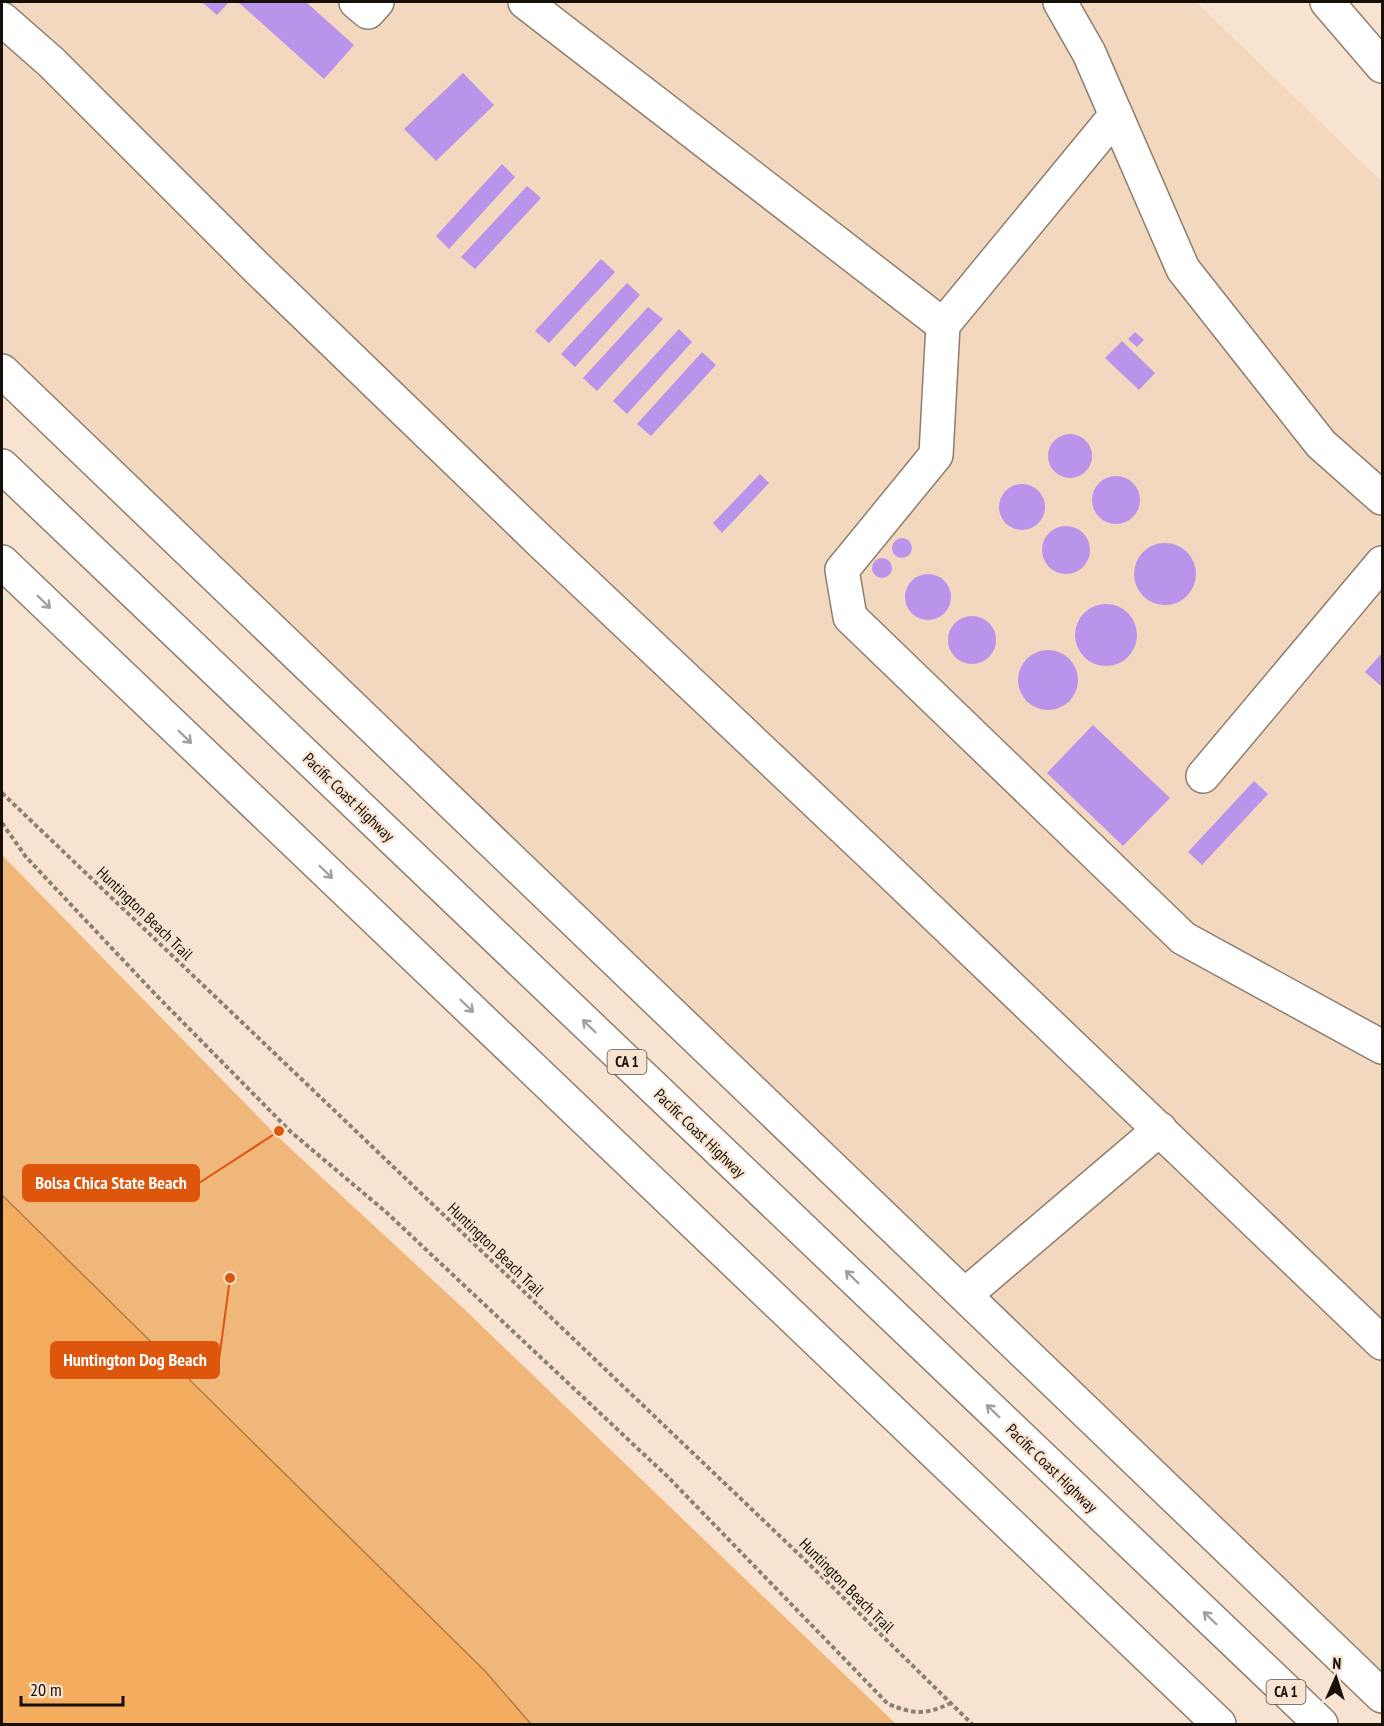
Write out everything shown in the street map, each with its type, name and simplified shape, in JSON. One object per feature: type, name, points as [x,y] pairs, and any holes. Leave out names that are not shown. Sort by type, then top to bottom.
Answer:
[{"type":"main road","points":[[356,2],[368,12],[377,2]]},
{"type":"main road","points":[[525,2],[943,325]]},
{"type":"main road","points":[[1060,2],[1089,53],[1183,269],[1321,444],[1383,498]]},
{"type":"main road","points":[[1327,2],[1383,66]]},
{"type":"main road","points":[[2,19],[51,62],[267,278],[532,534],[1383,1343]]},
{"type":"main road","points":[[1116,115],[943,325],[936,455],[842,570],[850,617],[1183,938],[1383,1047]]},
{"type":"main road","points":[[2,371],[1383,1696]]},
{"type":"main road","name":"Pacific Coast Highway","points":[[2,466],[1321,1725]]},
{"type":"main road","points":[[2,562],[1220,1725]]},
{"type":"main road","points":[[1203,777],[1383,563]]},
{"type":"main road","points":[[965,1295],[1160,1129]]},
{"type":"path","name":"Huntington Beach Trail","points":[[2,793],[807,1562],[972,1725]]},
{"type":"path","points":[[2,823],[26,857],[291,1132],[386,1212],[668,1477],[888,1704],[909,1712],[932,1712],[949,1704]]},
{"type":"shaded area","points":[[2,2],[1196,2],[1382,182],[1382,1716],[536,900],[2,392]]},
{"type":"shaded area","points":[[2,855],[278,1137],[464,1309],[896,1724],[449,1724],[2,1246]]},
{"type":"shaded area","points":[[2,1195],[485,1671],[531,1724],[2,1724]]},
{"type":"building","points":[[202,2],[229,2],[217,15]]},
{"type":"building","points":[[238,2],[306,2],[354,45],[324,79]]},
{"type":"building","points":[[463,73],[494,105],[436,161],[404,129]]},
{"type":"building","points":[[502,164],[515,177],[449,249],[436,236]]},
{"type":"building","points":[[527,186],[541,198],[475,269],[461,257]]},
{"type":"building","points":[[601,259],[615,272],[549,343],[535,331]]},
{"type":"building","points":[[627,283],[640,295],[575,367],[561,354]]},
{"type":"building","points":[[648,307],[663,319],[597,391],[583,378]]},
{"type":"building","points":[[679,329],[692,342],[627,414],[613,401]]},
{"type":"building","points":[[1135,332],[1144,340],[1137,347],[1128,339]]},
{"type":"building","points":[[1122,341],[1155,373],[1139,390],[1105,358]]},
{"type":"building","points":[[702,352],[716,365],[651,436],[637,424]]},
{"type":"building","points":[[1070,434],[1079,435],[1086,440],[1091,447],[1091,465],[1086,472],[1079,477],[1070,478],[1061,477],[1054,472],[1049,465],[1048,456],[1049,447],[1054,440],[1061,435]]},
{"type":"building","points":[[760,474],[769,483],[722,533],[713,523]]},
{"type":"building","points":[[1116,476],[1133,483],[1140,500],[1133,517],[1116,524],[1099,517],[1092,500],[1099,483]]},
{"type":"building","points":[[1022,484],[1038,491],[1045,507],[1038,523],[1022,530],[1006,523],[999,507],[1006,491]]},
{"type":"building","points":[[1061,526],[1071,526],[1083,533],[1090,545],[1090,555],[1083,567],[1071,574],[1061,574],[1046,563],[1042,555],[1042,545],[1053,530]]},
{"type":"building","points":[[902,538],[909,541],[912,548],[909,555],[902,558],[895,555],[892,548],[895,541]]},
{"type":"building","points":[[1159,543],[1171,543],[1187,552],[1194,562],[1196,574],[1194,586],[1187,596],[1171,605],[1159,605],[1148,600],[1139,591],[1134,580],[1134,568],[1139,557],[1148,548]]},
{"type":"building","points":[[882,558],[889,561],[892,568],[889,575],[882,578],[875,575],[872,568],[875,561]]},
{"type":"building","points":[[928,574],[944,581],[951,597],[944,613],[928,620],[912,613],[905,597],[912,581]]},
{"type":"building","points":[[1106,604],[1118,606],[1128,613],[1135,623],[1137,635],[1135,647],[1128,657],[1118,664],[1106,666],[1094,664],[1084,657],[1077,647],[1075,635],[1077,623],[1084,613],[1094,606]]},
{"type":"building","points":[[972,616],[989,623],[996,640],[989,657],[972,664],[955,657],[948,640],[955,623]]},
{"type":"building","points":[[1048,650],[1069,659],[1078,680],[1069,701],[1048,710],[1027,701],[1018,680],[1027,659]]},
{"type":"building","points":[[1382,653],[1382,687],[1365,672]]},
{"type":"building","points":[[1093,725],[1170,798],[1123,846],[1047,773]]},
{"type":"building","points":[[1254,781],[1268,794],[1202,865],[1188,852]]},
{"type":"place","name":"Bolsa Chica State Beach","points":[[279,1131]]},
{"type":"place","name":"Huntington Dog Beach","points":[[230,1278]]}]
